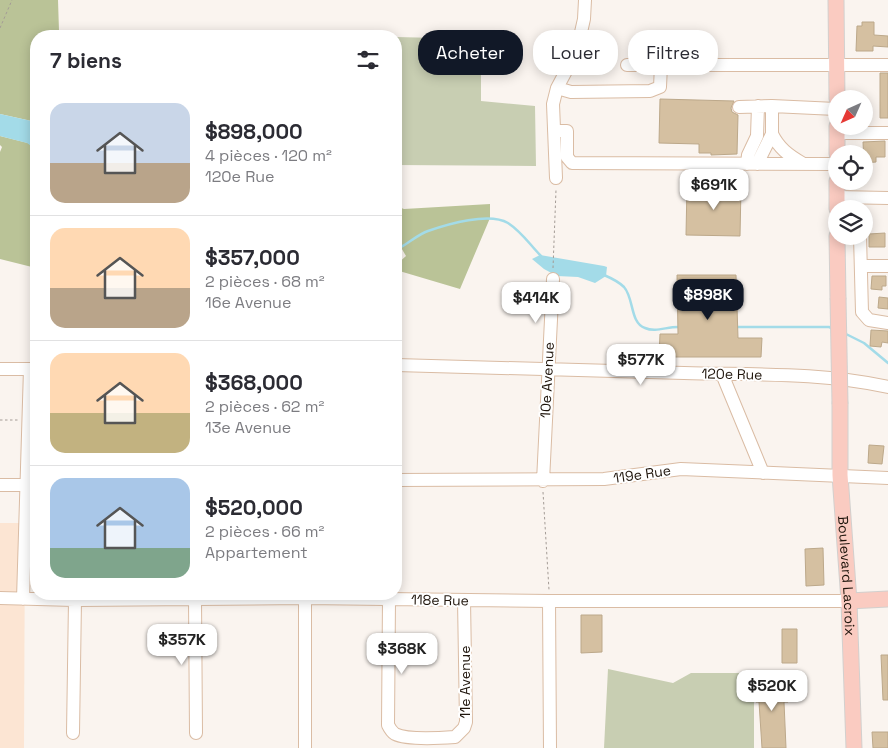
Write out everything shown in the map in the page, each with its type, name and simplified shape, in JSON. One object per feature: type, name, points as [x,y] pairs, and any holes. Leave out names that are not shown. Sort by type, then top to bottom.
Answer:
[{"type":"main road","points":[[836,0],[837,90]]},
{"type":"main road","name":"Boulevard Lacroix","points":[[837,245],[840,475],[850,601],[854,748]]},
{"type":"main road","points":[[850,601],[888,599]]},
{"type":"street","points":[[582,30],[585,0]]},
{"type":"street","points":[[718,65],[888,65]]},
{"type":"street","points":[[556,178],[553,104],[557,88],[564,75]]},
{"type":"street","points":[[557,88],[571,92],[650,91],[660,87],[661,75]]},
{"type":"street","points":[[752,164],[748,155],[757,136],[758,106]]},
{"type":"street","points":[[772,106],[772,134],[777,144],[789,156],[805,164]]},
{"type":"street","points":[[739,107],[772,106],[828,109]]},
{"type":"street","points":[[554,131],[568,131],[567,157],[572,163],[828,164]]},
{"type":"street","points":[[873,132],[888,133]]},
{"type":"street","points":[[752,164],[772,134]]},
{"type":"street","points":[[873,201],[888,198]]},
{"type":"street","points":[[860,245],[862,307],[864,316],[869,320],[888,323]]},
{"type":"street","points":[[861,266],[888,266]]},
{"type":"street","name":"10e Avenue","points":[[543,481],[553,279]]},
{"type":"street","name":"120e Rue","points":[[402,365],[831,378],[888,387]]},
{"type":"street","points":[[0,369],[30,369]]},
{"type":"street","points":[[722,374],[763,472]]},
{"type":"street","name":"119e Rue","points":[[402,480],[543,481],[604,479],[681,469],[888,478]]},
{"type":"street","points":[[0,484],[30,485]]},
{"type":"street","points":[[23,599],[30,499]]},
{"type":"street","name":"118e Rue","points":[[0,598],[30,599]]},
{"type":"street","name":"118e Rue","points":[[402,599],[850,601]]},
{"type":"street","points":[[73,734],[75,600]]},
{"type":"street","points":[[195,600],[196,733]]},
{"type":"street","points":[[305,600],[305,748]]},
{"type":"street","name":"11e Avenue","points":[[389,600],[388,725],[390,730],[398,736],[431,738],[455,737],[464,728],[466,722],[464,600]]},
{"type":"street","points":[[549,601],[550,748]]},
{"type":"path","points":[[0,28],[12,0]]},
{"type":"path","points":[[618,65],[627,65]]},
{"type":"path","points":[[553,279],[556,178]]},
{"type":"path","points":[[0,420],[30,423]]},
{"type":"path","points":[[543,481],[549,601]]},
{"type":"shaded area","points":[[0,523],[25,523],[24,748],[0,748]]},
{"type":"green space","points":[[0,0],[58,0],[59,30],[30,30],[30,121],[0,114]]},
{"type":"green space","points":[[402,37],[418,38],[418,75],[481,75],[481,101],[535,106],[536,166],[402,165]]},
{"type":"green space","points":[[0,136],[30,144],[30,266],[0,259],[0,152],[2,147],[0,145]]},
{"type":"green space","points":[[490,204],[490,218],[460,289],[402,272],[402,260],[406,256],[402,249],[402,208]]},
{"type":"green space","points":[[608,669],[673,683],[691,673],[754,673],[754,748],[604,748]]},
{"type":"water","points":[[0,114],[30,121],[30,145],[0,136]]},
{"type":"water","points":[[540,255],[604,266],[607,267],[606,276],[595,283],[578,277],[557,276],[544,269],[532,259]]},
{"type":"building","points":[[862,22],[874,22],[874,35],[888,36],[888,47],[873,46],[873,51],[856,51],[857,26],[862,26]]},
{"type":"building","points":[[880,73],[888,73],[888,118],[880,118]]},
{"type":"building","points":[[660,99],[734,101],[731,108],[732,112],[738,115],[737,154],[711,155],[711,153],[699,153],[699,144],[659,143]]},
{"type":"building","points":[[885,141],[885,157],[876,157],[876,162],[873,162],[873,145],[863,145],[863,142]]},
{"type":"building","points":[[687,186],[741,187],[740,236],[686,235]]},
{"type":"building","points":[[885,233],[885,247],[869,247],[869,245],[873,245],[873,234]]},
{"type":"building","points":[[677,275],[736,275],[738,338],[762,338],[761,357],[659,357],[660,334],[678,334]]},
{"type":"building","points":[[872,276],[886,276],[886,286],[882,286],[882,290],[871,289]]},
{"type":"building","points":[[879,297],[888,298],[888,309],[878,308]]},
{"type":"building","points":[[871,330],[888,331],[888,343],[882,342],[881,347],[870,346]]},
{"type":"building","points":[[869,445],[884,446],[882,464],[868,463]]},
{"type":"building","points":[[823,548],[824,585],[806,586],[805,549]]},
{"type":"building","points":[[581,615],[602,615],[602,652],[581,653]]},
{"type":"building","points":[[782,629],[797,629],[797,663],[782,663]]},
{"type":"building","points":[[881,655],[888,655],[888,700],[883,700]]},
{"type":"building","points":[[788,679],[788,702],[784,702],[786,748],[762,748],[759,702],[756,702],[756,680]]},
{"type":"building","points":[[872,732],[888,732],[888,748],[873,748]]},
{"type":"waterway","points":[[402,246],[421,234],[436,228],[468,220],[490,219],[508,223],[522,234],[541,256]]},
{"type":"waterway","points":[[604,275],[624,287],[634,316],[640,325],[653,330],[680,327]]},
{"type":"waterway","points":[[735,327],[829,327],[834,329]]},
{"type":"waterway","points":[[844,333],[864,343],[888,363]]}]
